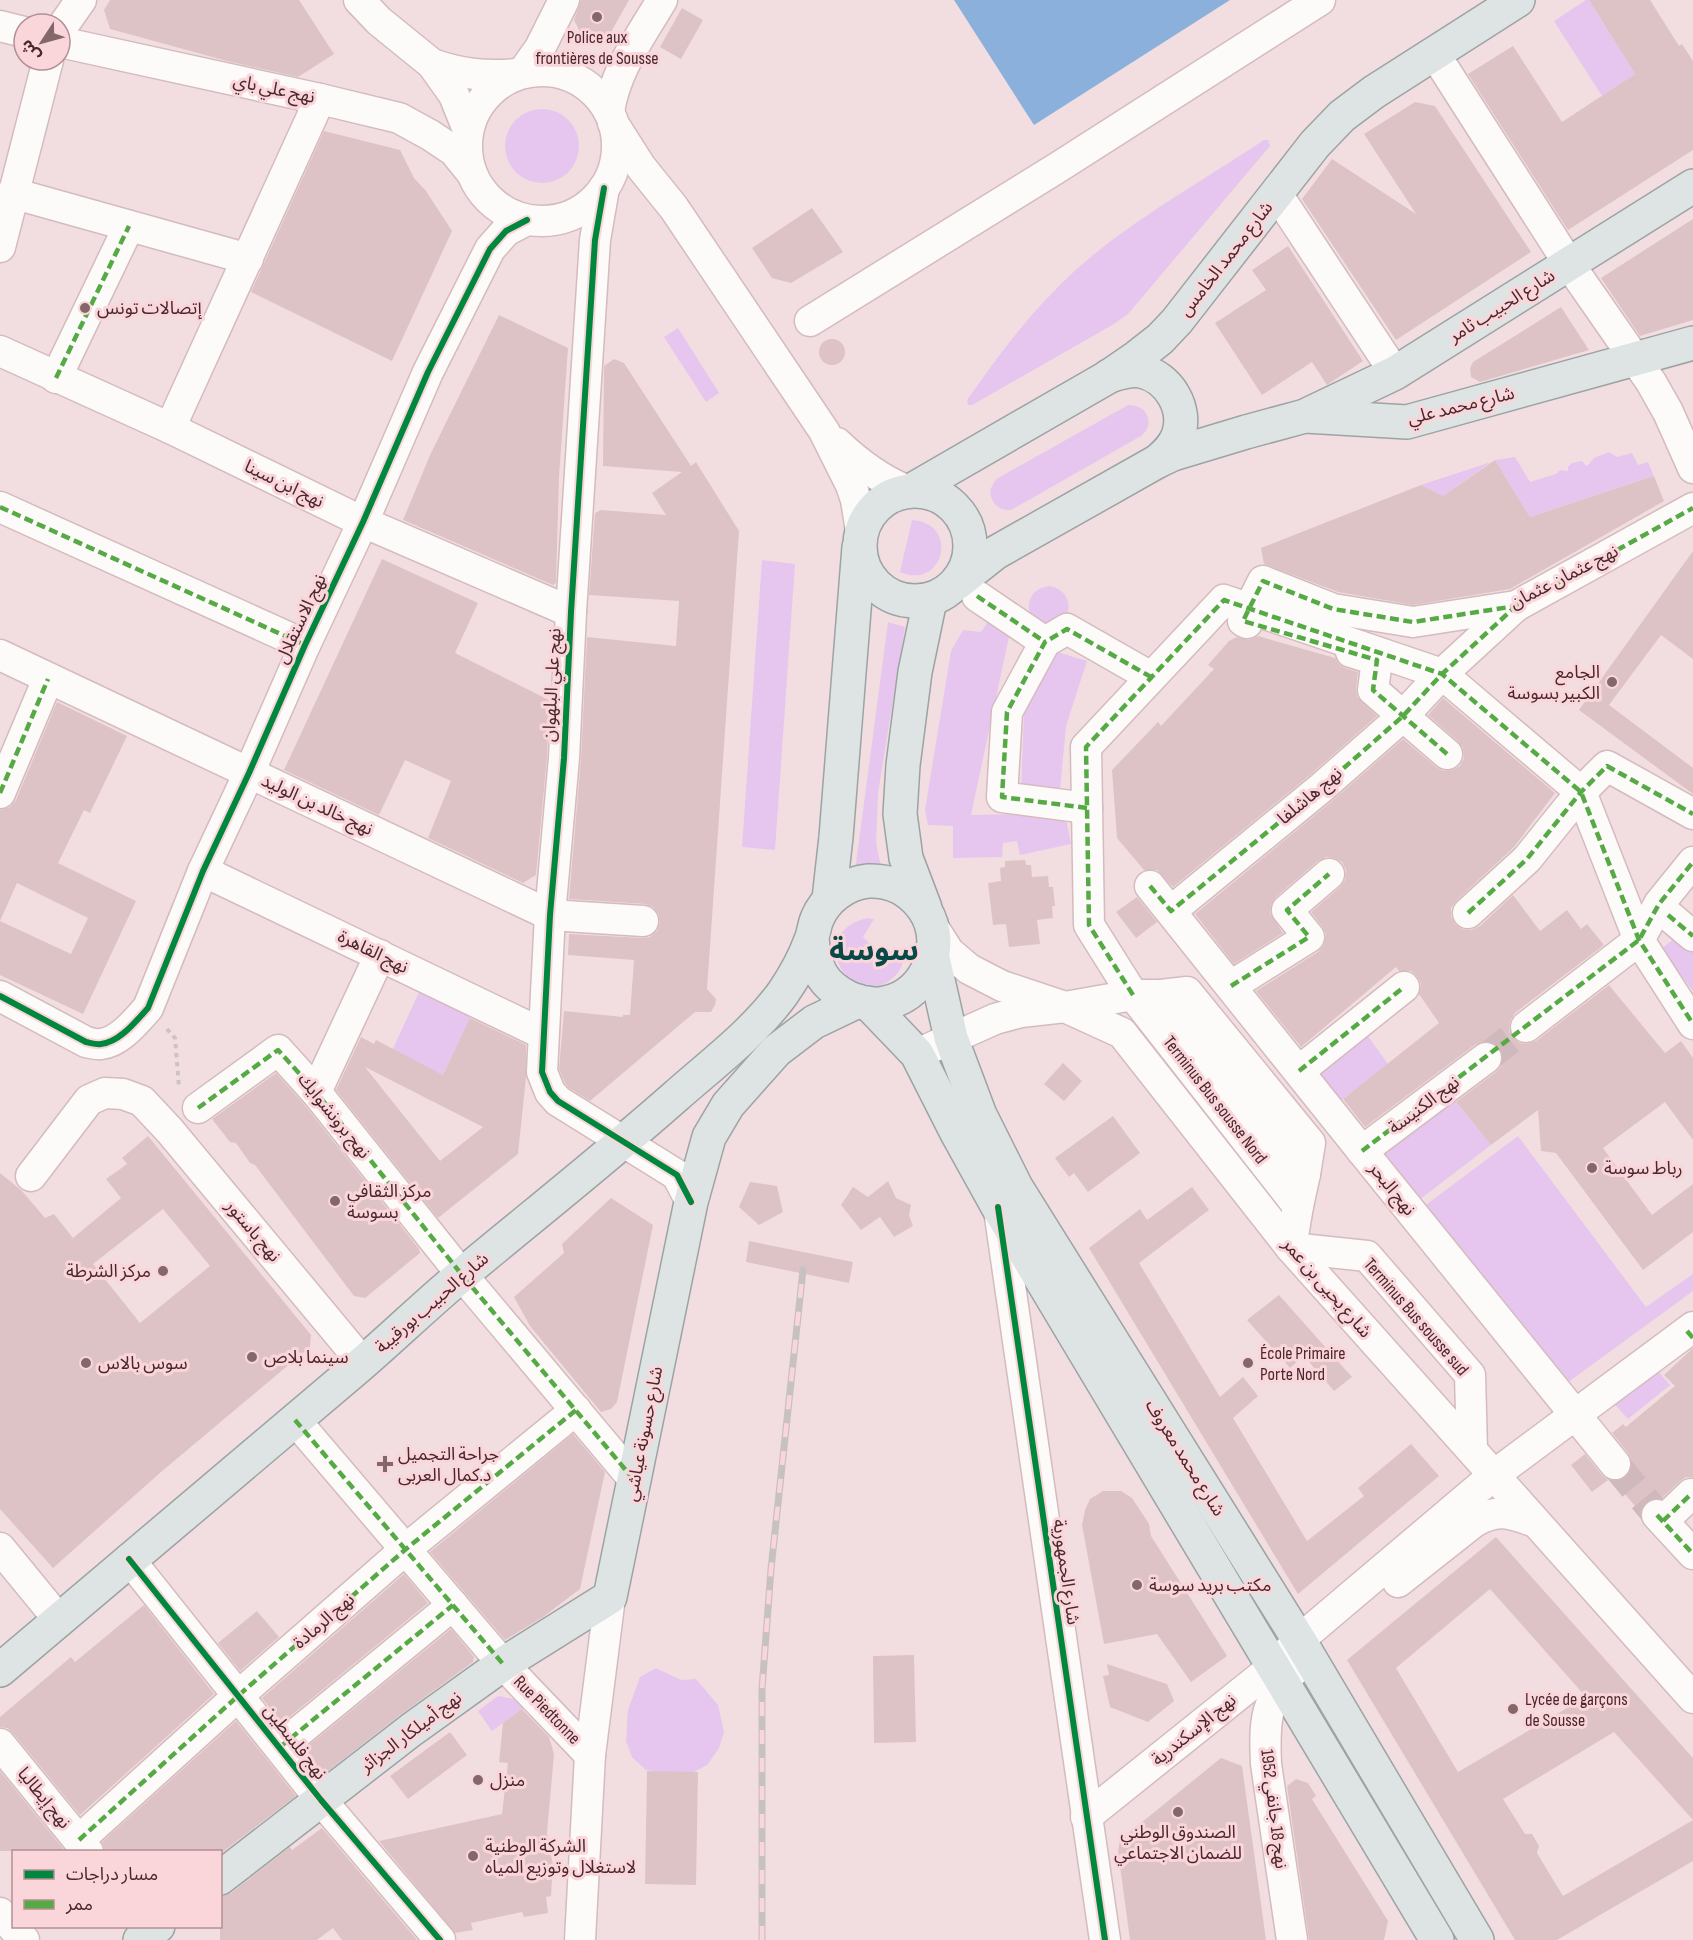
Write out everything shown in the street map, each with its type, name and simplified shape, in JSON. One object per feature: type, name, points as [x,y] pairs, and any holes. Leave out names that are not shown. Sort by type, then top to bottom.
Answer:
[{"type":"main road","name":"شارع محمد الخامس","points":[[909,490],[1108,376],[1160,339],[1177,321],[1316,144],[1342,116],[1374,92],[1518,0]]},
{"type":"main road","name":"شارع الحبيب ثامر","points":[[1305,416],[1395,373],[1693,186]]},
{"type":"main road","name":"شارع محمد علي","points":[[1158,461],[1173,454],[1305,416],[1407,422],[1693,343]]},
{"type":"main road","points":[[860,539],[861,560],[866,572],[873,583],[885,593],[914,602],[954,593],[995,553],[1158,461],[1170,450],[1178,436],[1181,419],[1178,402],[1169,388],[1156,377],[1141,371],[1124,371],[1108,376]]},
{"type":"main road","points":[[829,899],[839,804],[860,539],[866,519],[883,500],[909,490],[930,492],[947,501],[960,514],[968,530],[970,549],[966,567],[954,593]]},
{"type":"main road","name":"شارع محمد معروف","points":[[954,593],[915,672],[903,765],[900,814],[906,858],[930,932],[951,1038],[980,1115],[1016,1187],[1304,1648],[1477,1940]]},
{"type":"main road","points":[[862,881],[880,881],[898,886],[914,896],[930,932],[926,974],[916,986],[885,1004],[850,999],[835,989],[822,975],[814,957],[812,938],[820,911],[829,899],[847,887],[862,881]]},
{"type":"main road","name":"شارع الحبيب بورقيبة","points":[[0,1670],[363,1363],[462,1275],[625,1141],[730,1048],[771,1008],[794,975],[812,938]]},
{"type":"main road","name":"شارع محمد معروف","points":[[863,1002],[918,1054],[957,1133],[998,1207],[1278,1674],[1432,1938]]},
{"type":"main road","name":"شارع حسونة عياشي","points":[[610,1597],[691,1202],[709,1137],[728,1105],[776,1051],[797,1033],[832,1012],[863,1002]]},
{"type":"main road","name":"نهج أميلكار الجزائر","points":[[222,1876],[411,1730],[503,1664],[610,1597]]},
{"type":"street","points":[[72,13],[81,0]]},
{"type":"street","points":[[359,0],[379,21],[432,64],[454,95],[468,130]]},
{"type":"street","points":[[564,0],[540,48],[520,73],[499,83],[485,95],[474,112],[468,130],[466,144],[471,171],[477,185],[499,208],[527,220],[562,219],[579,212],[593,201],[607,183],[616,160],[617,141],[611,117],[612,93],[621,69],[662,0]]},
{"type":"street","points":[[810,321],[1057,168],[1320,0]]},
{"type":"street","name":"نهج علي باي","points":[[72,45],[399,118],[454,151],[471,171]]},
{"type":"street","points":[[1434,53],[1569,264],[1668,412],[1693,468]]},
{"type":"street","points":[[432,64],[474,75],[543,70],[564,73],[582,82],[598,95],[641,167],[674,208],[824,431],[851,485],[856,500],[860,539]]},
{"type":"street","points":[[0,247],[45,72]]},
{"type":"street","points":[[170,429],[320,99]]},
{"type":"street","points":[[607,183],[643,190],[674,208]]},
{"type":"street","name":"نهج علي البلهوان","points":[[607,183],[596,240],[571,612],[564,758],[550,915],[542,1072],[550,1092],[558,1101],[677,1175],[691,1202]]},
{"type":"street","points":[[12,193],[248,259]]},
{"type":"street","points":[[1277,194],[1395,373]]},
{"type":"street","name":"نهج الاستقلال","points":[[487,198],[492,225],[490,249]]},
{"type":"street","name":"نهج الاستقلال","points":[[0,996],[86,1042],[102,1044],[115,1039],[132,1026],[148,1008],[203,871],[363,522],[428,372],[490,249],[506,231],[527,220]]},
{"type":"street","points":[[56,378],[129,226]]},
{"type":"street","name":"نهج ابن سينا","points":[[0,351],[170,429],[363,522],[571,612]]},
{"type":"street","points":[[824,431],[858,463],[877,476],[909,490]]},
{"type":"street","points":[[0,507],[305,645]]},
{"type":"street","name":"نهج عثمان عثمان","points":[[1246,615],[1263,581],[1333,609],[1413,622],[1516,606],[1693,508]]},
{"type":"street","points":[[954,593],[1045,642]]},
{"type":"street","name":"Terminus Bus sousse Nord","points":[[1246,615],[1224,600],[1086,747],[1089,925],[1147,995],[1298,1206]]},
{"type":"street","name":"نهج هاشلفا","points":[[1171,911],[1321,788],[1402,717],[1443,674],[1516,606]]},
{"type":"street","points":[[1246,615],[1443,674],[1581,792],[1639,940],[1693,1024]]},
{"type":"street","points":[[1246,615],[1377,660],[1373,690],[1447,754]]},
{"type":"street","points":[[1087,808],[1002,797],[1007,712],[1045,642],[1067,628],[1151,677]]},
{"type":"street","name":"نهج خالد بن الوليد","points":[[0,655],[550,915],[643,921]]},
{"type":"street","points":[[0,793],[48,679]]},
{"type":"street","points":[[1468,914],[1527,859],[1581,792],[1607,766],[1693,814]]},
{"type":"street","points":[[1526,1027],[1639,940],[1659,904],[1693,862]]},
{"type":"street","name":"نهج القاهرة","points":[[203,871],[543,1034]]},
{"type":"street","points":[[1231,986],[1309,937],[1287,910],[1329,874]]},
{"type":"street","name":"نهج البحر","points":[[1150,886],[1615,1464]]},
{"type":"street","points":[[1668,915],[1693,936]]},
{"type":"street","name":"شارع يحيى بن عمر","points":[[930,932],[969,969],[1002,986],[1065,1007],[1122,1033],[1291,1248],[1693,1698]]},
{"type":"street","points":[[316,1092],[380,956]]},
{"type":"street","points":[[1299,1071],[1404,987]]},
{"type":"street","points":[[918,1054],[995,1019],[1021,1012],[1147,995],[1187,992],[1310,1143],[1291,1248]]},
{"type":"street","name":"نهج برونشوايك","points":[[198,1108],[278,1050],[316,1092],[462,1275],[635,1481]]},
{"type":"street","name":"نهج الكنيسة","points":[[1362,1151],[1486,1058]]},
{"type":"street","name":"نهج باستور","points":[[31,1176],[89,1100],[105,1093],[123,1094],[142,1101],[170,1131],[363,1363]]},
{"type":"street","name":"شارع الجمهورية","points":[[998,1207],[1105,1940]]},
{"type":"street","name":"Terminus Bus sousse sud","points":[[1291,1248],[1367,1256],[1470,1375],[1472,1450]]},
{"type":"street","points":[[1304,1648],[1494,1475],[1575,1413],[1691,1332]]},
{"type":"street","name":"نهج الرمادة","points":[[83,1846],[239,1695],[406,1549],[576,1410]]},
{"type":"street","name":"Rue Piedtonne","points":[[295,1420],[503,1664],[590,1755]]},
{"type":"street","points":[[1691,1494],[1660,1518],[1693,1554]]},
{"type":"street","points":[[1304,1648],[1474,1522],[1496,1512],[1512,1513],[1535,1522]]},
{"type":"street","points":[[0,1548],[60,1620]]},
{"type":"street","name":"نهج فلسطين","points":[[129,1559],[321,1800],[440,1940]]},
{"type":"street","name":"شارع حسونة عياشي","points":[[580,1940],[590,1755],[610,1597]]},
{"type":"street","points":[[280,1747],[453,1605]]},
{"type":"street","name":"نهج الإسكندرية","points":[[1086,1817],[1278,1674],[1304,1648]]},
{"type":"street","name":"نهج 18 جانفي 1952","points":[[1278,1674],[1268,1708],[1265,1737],[1266,1764],[1292,1940]]},
{"type":"street","name":"نهج إيطاليا","points":[[0,1744],[83,1846]]},
{"type":"street","points":[[0,1913],[12,1926]]},
{"type":"street","points":[[13,1928],[24,1940]]},
{"type":"path","points":[[148,1008],[175,1038],[180,1088],[188,1100],[198,1108]]},
{"type":"shaded area","points":[[1589,0],[1635,74],[1602,96],[1554,21]]},
{"type":"shaded area","points":[[535,109],[549,109],[563,115],[573,125],[579,139],[579,153],[573,167],[563,177],[549,183],[535,183],[521,177],[511,167],[505,153],[505,139],[511,125],[521,115]]},
{"type":"shaded area","points":[[1264,140],[1268,140],[1270,146],[1128,314],[972,405],[968,405],[967,400],[1010,342],[1040,305],[1074,271],[1134,224]]},
{"type":"shaded area","points":[[678,328],[719,393],[706,402],[664,337]]},
{"type":"shaded area","points":[[1128,405],[1140,408],[1147,416],[1148,426],[1141,436],[1011,510],[995,504],[991,489],[998,478]]},
{"type":"shaded area","points":[[1609,452],[1617,457],[1632,453],[1638,465],[1648,462],[1654,476],[1530,517],[1495,460],[1515,457],[1530,482],[1556,474],[1560,470],[1568,471],[1572,463],[1582,461],[1586,466],[1594,458]]},
{"type":"shaded area","points":[[1491,462],[1436,501],[1421,485]]},
{"type":"shaded area","points":[[912,520],[927,524],[937,532],[941,543],[936,565],[927,572],[915,575],[900,572]]},
{"type":"shaded area","points":[[762,560],[795,564],[775,850],[742,847]]},
{"type":"shaded area","points":[[1050,586],[1066,596],[1068,610],[1067,615],[1047,627],[1031,617],[1029,606],[1034,592]]},
{"type":"shaded area","points":[[888,622],[905,627],[878,793],[876,843],[882,871],[855,871]]},
{"type":"shaded area","points":[[988,622],[1011,627],[971,815],[1065,813],[1071,844],[1020,855],[1017,841],[1003,843],[1002,857],[953,858],[953,826],[928,825],[925,810],[951,651],[963,630],[981,632]]},
{"type":"shaded area","points":[[1054,651],[1087,661],[1066,726],[1060,790],[1021,792],[1024,713]]},
{"type":"shaded area","points":[[868,918],[874,919],[863,937],[886,959],[904,948],[899,971],[894,977],[878,986],[863,986],[850,979],[840,967],[836,953],[839,939],[849,926]]},
{"type":"shaded area","points":[[1679,935],[1693,948],[1693,991],[1661,949]]},
{"type":"shaded area","points":[[420,990],[473,1013],[443,1075],[391,1053]]},
{"type":"shaded area","points":[[1362,1028],[1388,1064],[1335,1105],[1309,1071]]},
{"type":"shaded area","points":[[1450,1095],[1491,1145],[1415,1203],[1376,1154]]},
{"type":"shaded area","points":[[1518,1136],[1646,1307],[1693,1274],[1693,1291],[1567,1383],[1423,1207]]},
{"type":"shaded area","points":[[1656,1369],[1670,1385],[1628,1419],[1612,1401]]},
{"type":"shaded area","points":[[656,1668],[681,1680],[696,1679],[718,1705],[724,1732],[719,1748],[707,1765],[692,1773],[673,1774],[646,1770],[632,1757],[626,1741],[628,1710],[640,1677]]},
{"type":"shaded area","points":[[498,1696],[520,1700],[525,1707],[492,1731],[478,1711]]},
{"type":"water","points":[[954,0],[1230,0],[1034,125]]},
{"type":"building","points":[[110,0],[299,0],[334,54],[298,77],[227,61],[110,29],[104,10]]},
{"type":"building","name":"Police aux frontières de Sousse","points":[[581,0],[629,0],[611,32],[606,36],[592,39],[580,32],[574,20]]},
{"type":"building","points":[[1589,0],[1650,0],[1679,46],[1682,44],[1693,61],[1693,150],[1568,230],[1468,74],[1513,46],[1562,122],[1635,74]]},
{"type":"building","points":[[682,8],[703,20],[681,59],[660,47]]},
{"type":"building","points":[[1415,102],[1435,106],[1531,252],[1396,340],[1302,199],[1332,159],[1416,214],[1364,134]]},
{"type":"building","points":[[324,131],[400,150],[414,178],[426,191],[452,231],[392,361],[251,292]]},
{"type":"building","points":[[812,208],[843,252],[791,283],[772,278],[752,248]]},
{"type":"building","points":[[1693,219],[1693,320],[1640,336],[1601,278]]},
{"type":"building","points":[[1288,246],[1363,361],[1327,385],[1312,362],[1262,395],[1215,323],[1266,290],[1252,270]]},
{"type":"building","points":[[1561,307],[1589,350],[1480,382],[1471,377],[1470,368],[1473,362]]},
{"type":"building","points":[[499,315],[568,348],[559,477],[556,583],[553,585],[403,520],[431,453]]},
{"type":"building","points":[[832,339],[841,343],[845,352],[841,361],[832,365],[823,361],[819,352],[823,343]]},
{"type":"building","points":[[614,359],[624,363],[691,466],[696,462],[739,531],[707,989],[716,999],[715,1005],[711,1012],[695,1012],[590,1101],[569,1088],[559,1069],[564,1011],[623,1017],[623,1015],[630,1015],[634,960],[568,955],[569,934],[650,937],[657,931],[660,922],[658,913],[653,907],[645,904],[569,899],[581,759],[587,637],[676,646],[679,601],[589,595],[595,513],[601,510],[666,515],[652,493],[682,472],[603,466],[604,366]]},
{"type":"building","points":[[1495,460],[1530,517],[1654,476],[1664,501],[1510,589],[1413,605],[1338,592],[1264,564],[1261,548],[1421,485],[1443,496]]},
{"type":"building","name":"الجامع الكبير بسوسة","points":[[1693,551],[1693,659],[1661,635],[1609,705],[1693,768],[1693,794],[1579,710]]},
{"type":"building","points":[[382,559],[478,603],[455,653],[549,700],[547,757],[536,875],[523,883],[428,838],[451,781],[405,760],[379,815],[284,770]]},
{"type":"building","points":[[1258,636],[1335,658],[1345,668],[1358,672],[1357,697],[1377,716],[1310,775],[1173,887],[1157,870],[1144,870],[1117,838],[1112,770],[1158,722],[1161,726],[1214,669],[1208,665],[1229,641],[1237,637],[1249,640]]},
{"type":"building","points":[[1443,698],[1555,793],[1514,847],[1456,901],[1451,908],[1451,916],[1455,924],[1462,929],[1472,930],[1480,926],[1513,895],[1540,931],[1567,910],[1581,929],[1587,924],[1604,945],[1515,1013],[1510,1021],[1509,1029],[1512,1037],[1520,1043],[1528,1044],[1536,1041],[1609,985],[1665,1053],[1681,1041],[1693,1058],[1693,1140],[1665,1102],[1603,1148],[1652,1215],[1693,1184],[1693,1232],[1643,1270],[1556,1153],[1541,1151],[1538,1110],[1491,1145],[1456,1102],[1502,1065],[1503,1055],[1500,1048],[1493,1042],[1485,1041],[1476,1044],[1365,1127],[1343,1099],[1439,1023],[1419,994],[1421,984],[1411,971],[1399,971],[1396,967],[1301,1047],[1256,991],[1318,952],[1324,945],[1326,934],[1311,912],[1345,880],[1346,870],[1342,862],[1326,857],[1318,861],[1276,897],[1271,905],[1270,913],[1283,933],[1234,964],[1195,914],[1403,739],[1443,771],[1460,766],[1464,758],[1463,748],[1428,715]]},
{"type":"building","points":[[57,702],[127,736],[90,813],[84,810],[58,863],[136,901],[83,1014],[0,975],[0,921],[0,810],[10,807],[16,800]],"holes":[[[17,883],[88,918],[71,954],[0,921]]]},
{"type":"building","points":[[1025,860],[1026,865],[1031,865],[1032,877],[1048,876],[1049,887],[1053,887],[1055,906],[1052,906],[1053,918],[1037,920],[1040,944],[1009,947],[1006,924],[993,925],[988,883],[1001,881],[1000,868],[1005,867],[1005,861]]},
{"type":"building","points":[[1137,897],[1157,922],[1136,938],[1116,912]]},
{"type":"building","points":[[470,1018],[526,1045],[526,1077],[518,1154],[438,1218],[336,1090],[361,1037],[374,1044],[376,1040],[443,1075]],"holes":[[[365,1067],[483,1127],[440,1161]]]},
{"type":"building","points":[[1063,1063],[1082,1081],[1064,1101],[1044,1084]]},
{"type":"building","name":"مركز الثقافي بسوسة","points":[[276,1073],[303,1103],[419,1249],[420,1253],[365,1298],[354,1296],[255,1165],[250,1163],[236,1143],[230,1142],[212,1119]]},
{"type":"building","points":[[1113,1116],[1140,1153],[1088,1192],[1074,1173],[1069,1177],[1055,1158]]},
{"type":"building","points":[[148,1136],[311,1335],[310,1347],[161,1472],[53,1568],[0,1509],[0,1173],[22,1191],[45,1218],[54,1214],[73,1238],[121,1198],[106,1179],[127,1164],[122,1158]],"holes":[[[163,1209],[210,1266],[140,1323],[93,1264]]]},
{"type":"building","points":[[888,1181],[896,1198],[911,1205],[909,1215],[913,1226],[894,1237],[880,1217],[861,1230],[841,1205],[853,1187],[868,1197]]},
{"type":"building","points":[[750,1182],[777,1186],[783,1212],[759,1225],[739,1207]]},
{"type":"building","points":[[1192,1187],[1209,1210],[1139,1263],[1220,1397],[1243,1377],[1258,1396],[1233,1418],[1307,1541],[1364,1496],[1358,1488],[1411,1444],[1439,1476],[1298,1594],[1089,1248],[1140,1209],[1147,1220]]},
{"type":"building","points":[[611,1198],[653,1225],[617,1402],[611,1409],[601,1412],[530,1326],[514,1297],[564,1253],[562,1244]]},
{"type":"building","points":[[749,1241],[853,1262],[849,1283],[746,1262]]},
{"type":"building","points":[[1279,1295],[1352,1377],[1334,1391],[1304,1356],[1290,1368],[1247,1320]]},
{"type":"building","points":[[1693,1348],[1693,1477],[1686,1477],[1680,1481],[1662,1498],[1653,1498],[1646,1502],[1640,1512],[1614,1481],[1626,1477],[1631,1470],[1632,1462],[1628,1453],[1612,1433],[1623,1424],[1626,1427],[1675,1386],[1664,1375]]},
{"type":"building","points":[[573,1434],[605,1472],[580,1589],[543,1617],[505,1640],[430,1552]]},
{"type":"building","points":[[1585,1454],[1608,1480],[1592,1492],[1571,1465]]},
{"type":"building","name":"مكتب بريد سوسة","points":[[1103,1491],[1121,1491],[1132,1498],[1149,1524],[1151,1536],[1227,1656],[1191,1682],[1157,1634],[1104,1644],[1082,1525],[1090,1499]]},
{"type":"building","points":[[1496,1537],[1693,1758],[1693,1820],[1693,1861],[1557,1940],[1515,1940],[1347,1660]],"holes":[[[1490,1589],[1586,1697],[1458,1772],[1396,1668]],[[1614,1732],[1693,1820],[1563,1896],[1537,1853],[1539,1846],[1532,1834],[1525,1834],[1503,1799]]]},
{"type":"building","points":[[404,1574],[428,1603],[282,1723],[262,1698]]},
{"type":"building","points":[[144,1605],[214,1694],[80,1815],[13,1733],[7,1728],[0,1727],[0,1717],[71,1657],[75,1662]]},
{"type":"building","points":[[257,1611],[279,1637],[240,1671],[218,1643]]},
{"type":"building","points":[[451,1629],[474,1657],[473,1662],[323,1775],[303,1750]]},
{"type":"building","points":[[914,1655],[916,1742],[874,1743],[873,1656]]},
{"type":"building","points":[[1107,1664],[1167,1684],[1174,1701],[1148,1722],[1110,1707],[1103,1676],[1109,1675]]},
{"type":"building","points":[[522,1709],[549,1737],[554,1754],[547,1833],[553,1865],[551,1896],[546,1897],[548,1913],[524,1917],[522,1912],[471,1923],[473,1930],[455,1933],[379,1841],[502,1814],[508,1763],[499,1762],[503,1723]]},
{"type":"building","points":[[236,1721],[296,1796],[222,1852],[222,1850],[105,1850],[102,1842]]},
{"type":"building","points":[[450,1732],[467,1755],[408,1799],[390,1776]]},
{"type":"building","points":[[1221,1758],[1242,1766],[1266,1940],[1130,1940],[1118,1851],[1120,1840]]},
{"type":"building","points":[[0,1771],[64,1850],[0,1851]]},
{"type":"building","points":[[647,1771],[698,1772],[696,1885],[645,1884]]},
{"type":"building","points":[[1296,1779],[1308,1783],[1316,1796],[1312,1799],[1388,1921],[1384,1940],[1309,1940],[1287,1786]]},
{"type":"building","points":[[322,1828],[417,1940],[342,1940],[333,1928],[317,1940],[220,1940],[222,1895],[231,1893],[290,1847],[292,1850]]},
{"type":"tunnel","points":[[1486,1058],[1526,1027]]},
{"type":"tunnel","points":[[1615,1464],[1657,1515]]},
{"type":"railway","points":[[762,1940],[762,1689],[771,1569],[803,1270]]},
{"type":"marked path","points":[[56,378],[129,226]]},
{"type":"marked path","points":[[0,507],[305,645]]},
{"type":"marked path","points":[[1447,754],[1373,690],[1377,660],[1243,621],[1263,581],[1333,609],[1413,622],[1516,606],[1693,508]]},
{"type":"marked path","points":[[977,596],[1045,642]]},
{"type":"marked path","points":[[1133,995],[1089,925],[1086,747],[1224,600],[1442,674],[1581,792],[1639,940],[1693,1024]]},
{"type":"marked path","points":[[1150,886],[1171,911],[1321,788],[1402,717],[1442,674],[1516,606]]},
{"type":"marked path","points":[[1087,808],[1002,797],[1007,712],[1045,642],[1067,629],[1151,677]]},
{"type":"marked path","points":[[0,793],[48,679]]},
{"type":"marked path","points":[[1468,913],[1527,859],[1581,792],[1607,766],[1693,814]]},
{"type":"marked path","points":[[1362,1151],[1639,940],[1659,904],[1693,862]]},
{"type":"marked path","points":[[1231,986],[1309,937],[1287,910],[1329,874]]},
{"type":"marked path","points":[[1668,915],[1693,936]]},
{"type":"marked path","points":[[1299,1071],[1404,987]]},
{"type":"marked path","points":[[198,1108],[278,1050],[316,1092],[462,1275],[635,1481]]},
{"type":"marked path","points":[[1687,1331],[1693,1338]]},
{"type":"marked path","points":[[79,1840],[239,1695],[406,1549],[576,1410]]},
{"type":"marked path","points":[[295,1420],[503,1664]]},
{"type":"marked path","points":[[1663,1521],[1691,1494]]},
{"type":"marked path","points":[[1657,1515],[1693,1554]]},
{"type":"marked path","points":[[280,1747],[453,1605]]},
{"type":"cycle path","points":[[604,188],[595,240],[564,758],[550,915],[542,1072],[550,1092],[558,1101],[677,1175],[691,1202]]},
{"type":"cycle path","points":[[0,996],[86,1042],[98,1044],[121,1035],[148,1008],[203,871],[363,522],[428,372],[490,249],[506,231],[527,220]]},
{"type":"cycle path","points":[[998,1207],[1105,1940]]},
{"type":"cycle path","points":[[129,1559],[321,1800],[440,1940]]},
{"type":"place","name":"Police aux frontières de Sousse","points":[[597,17]]},
{"type":"place","name":"إتصالات تونس","points":[[85,308]]},
{"type":"place","name":"الجامع الكبير بسوسة","points":[[1612,682]]},
{"type":"place","name":"رباط سوسة","points":[[1592,1168]]},
{"type":"place","name":"مركز الثقافي بسوسة","points":[[335,1201]]},
{"type":"place","name":"مركز الشرطة","points":[[163,1271]]},
{"type":"place","name":"سينما بلاص","points":[[252,1357]]},
{"type":"place","name":"سوس بالاس","points":[[86,1363]]},
{"type":"place","name":"École Primaire Porte Nord","points":[[1248,1363]]},
{"type":"place","name":"جراحة التجميل د.كمال العربى","points":[[385,1464]]},
{"type":"place","name":"مكتب بريد سوسة","points":[[1137,1585]]},
{"type":"place","name":"Lycée de garçons de Sousse","points":[[1513,1709]]},
{"type":"place","name":"منزل","points":[[478,1780]]},
{"type":"place","name":"الصندوق الوطني للضمان الاجتماعي","points":[[1178,1812]]},
{"type":"place","name":"الشركة الوطنية لاستغلال وتوزيع المياه","points":[[473,1856]]},
{"type":"district","name":"سوسة","points":[[874,951]]}]
